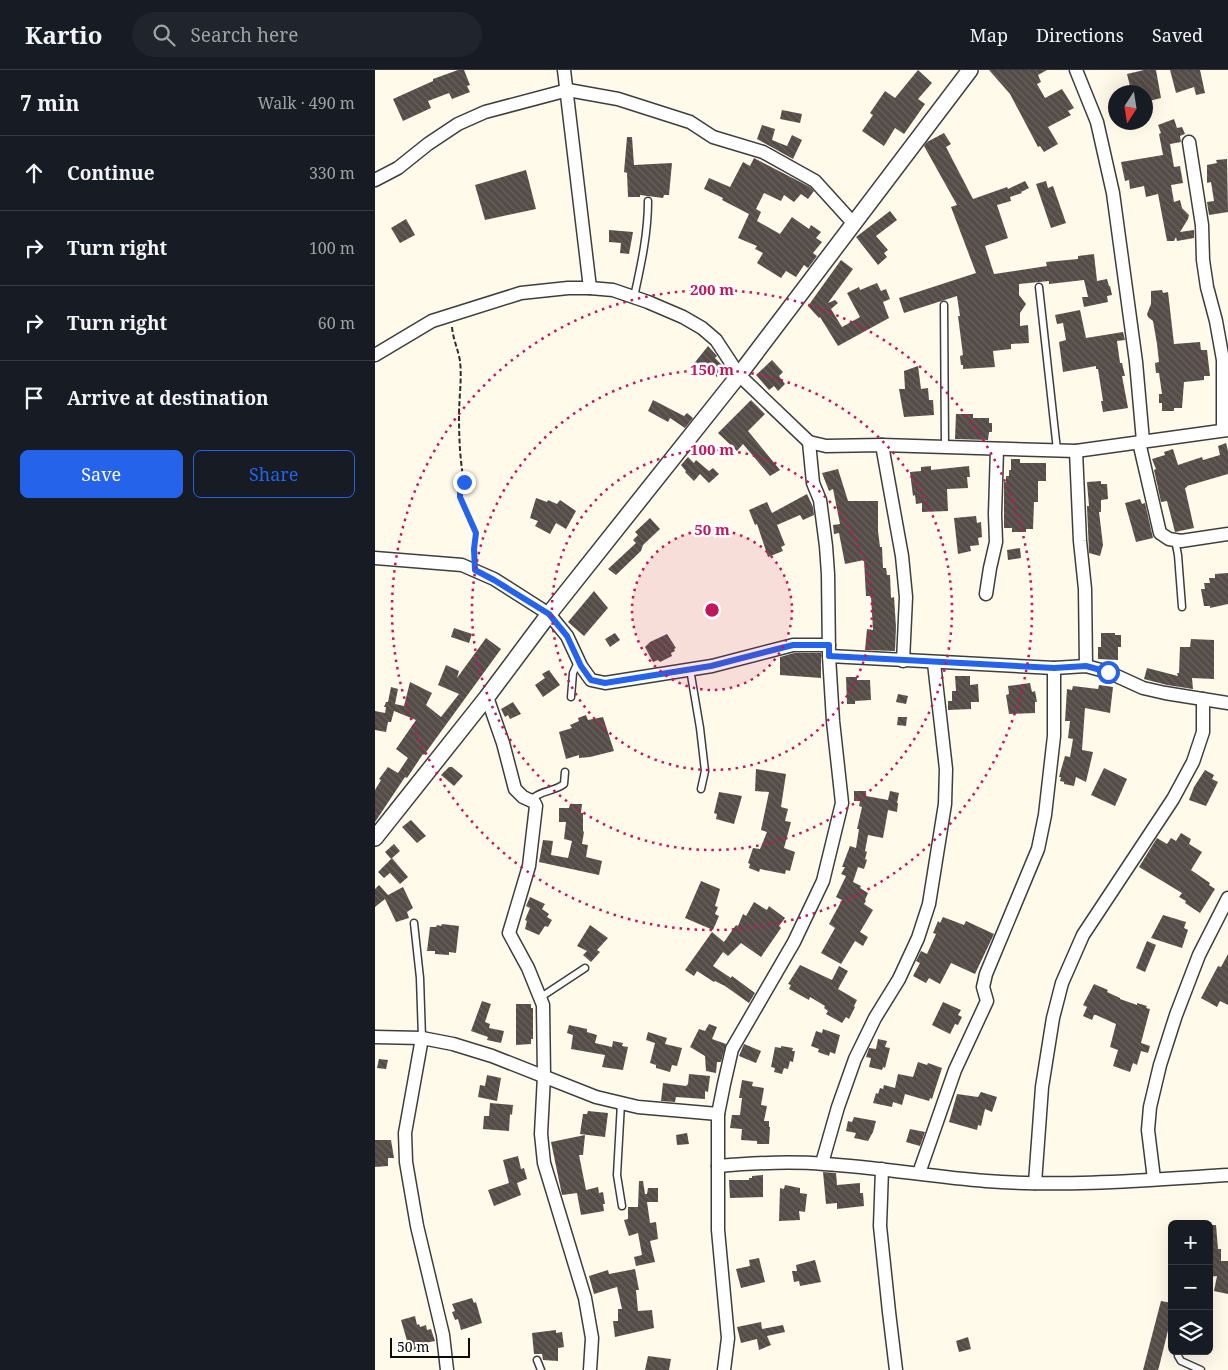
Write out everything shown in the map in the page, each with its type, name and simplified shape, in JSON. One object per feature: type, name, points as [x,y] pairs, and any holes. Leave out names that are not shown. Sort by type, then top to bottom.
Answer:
[{"type":"street","points":[[564,70],[568,90],[590,288]]},
{"type":"street","points":[[375,838],[487,697],[549,614],[739,375],[969,70]]},
{"type":"street","points":[[1076,70],[1097,122],[1113,193],[1135,352],[1141,442],[1160,533],[1169,539],[1181,541],[1228,534]]},
{"type":"street","points":[[375,180],[398,168],[428,144],[458,124],[485,112],[568,90],[618,99],[690,122],[713,137],[763,152],[815,181],[854,224]]},
{"type":"street","points":[[375,356],[432,321],[521,293],[568,288],[613,290],[683,317],[702,328],[716,340],[739,375],[809,442],[826,446],[882,445],[1076,451],[1226,430],[1223,360],[1216,321],[1207,287],[1203,260],[1202,225],[1189,142]]},
{"type":"street","points":[[724,1370],[728,1338],[718,1230],[718,1114],[732,1049],[794,942],[823,881],[842,803],[833,721],[826,546],[820,500],[813,483],[809,442]]},
{"type":"street","points":[[882,445],[902,556],[905,589],[903,661]]},
{"type":"street","points":[[987,594],[989,568],[995,542],[997,449]]},
{"type":"street","points":[[1076,451],[1080,541],[1085,589],[1086,666]]},
{"type":"street","points":[[375,558],[462,565],[494,580],[549,614],[567,636],[591,680],[605,683],[711,666],[793,645],[903,661],[1054,668],[1086,666],[1108,672],[1143,688],[1228,703]]},
{"type":"street","points":[[822,1163],[838,1107],[855,1059],[875,1018],[899,979],[918,938],[929,904],[945,804],[946,769],[934,663]]},
{"type":"street","points":[[919,1173],[955,1070],[987,1001],[983,987],[985,974],[1038,849],[1045,815],[1054,736],[1054,668]]},
{"type":"street","points":[[487,697],[503,743],[515,789],[523,797],[534,802],[535,806],[529,866],[509,934],[528,968],[541,996],[543,1005],[544,1076],[541,1134],[544,1163],[586,1304],[592,1338],[589,1370]]},
{"type":"street","points":[[1035,1183],[1042,1087],[1053,1018],[1062,982],[1083,936],[1173,799],[1193,762],[1203,732],[1203,699]]},
{"type":"street","points":[[1154,1179],[1148,1130],[1150,1107],[1160,1064],[1175,1015],[1199,955],[1228,898]]},
{"type":"street","points":[[375,1037],[422,1038],[461,1046],[492,1056],[596,1097],[638,1107],[718,1114]]},
{"type":"street","points":[[422,1038],[405,1133],[405,1162],[417,1226],[443,1335],[447,1370]]},
{"type":"street","points":[[718,1166],[759,1163],[822,1163],[985,1181],[1035,1183],[1228,1175]]},
{"type":"street","points":[[882,1169],[880,1226],[896,1370]]},
{"type":"lane","points":[[634,297],[644,250],[648,201]]},
{"type":"lane","points":[[1039,287],[1057,450]]},
{"type":"lane","points":[[944,305],[945,448]]},
{"type":"lane","points":[[1175,540],[1182,607]]},
{"type":"lane","points":[[571,696],[573,673],[579,661]]},
{"type":"lane","points":[[687,670],[691,675],[700,728],[705,771],[701,789]]},
{"type":"lane","points":[[531,800],[535,795],[558,789],[564,784],[565,772]]},
{"type":"lane","points":[[413,923],[420,978],[422,1038]]},
{"type":"lane","points":[[541,996],[585,968]]},
{"type":"lane","points":[[621,1103],[617,1175],[621,1206]]},
{"type":"lane","points":[[1178,1355],[1181,1361],[1201,1370]]},
{"type":"lane","points":[[537,1360],[541,1370]]},
{"type":"path","points":[[452,315],[453,337],[460,368],[459,417],[464,482],[460,489],[460,497],[476,533],[474,549],[475,570]]},
{"type":"building","points":[[458,70],[464,70],[470,85],[467,86],[470,92],[452,99],[449,93],[428,101],[431,108],[403,121],[393,99],[433,81],[433,79]]},
{"type":"building","points":[[918,70],[932,83],[918,99],[925,104],[904,134],[895,128],[884,146],[862,131],[873,115],[870,113],[885,91],[895,98]]},
{"type":"building","points":[[989,70],[1047,70],[1038,75],[1041,82],[1037,84],[1045,98],[1062,89],[1074,108],[1068,111],[1071,115],[1048,127],[1058,144],[1044,152],[1040,146],[1038,147],[1010,94]]},
{"type":"building","points":[[1144,70],[1156,70],[1161,98],[1153,100],[1153,85],[1130,85],[1127,74]]},
{"type":"building","points":[[1170,70],[1200,70],[1205,93],[1196,95],[1194,87],[1176,93]]},
{"type":"building","points":[[782,110],[802,114],[800,123],[780,119]]},
{"type":"building","points":[[1174,119],[1177,128],[1182,127],[1185,134],[1180,136],[1181,142],[1170,144],[1174,167],[1180,166],[1183,183],[1171,185],[1174,202],[1180,200],[1182,208],[1189,215],[1180,232],[1194,230],[1194,238],[1177,241],[1176,237],[1174,241],[1167,241],[1158,194],[1146,197],[1144,186],[1130,189],[1129,180],[1125,181],[1121,162],[1163,155],[1159,134],[1161,133],[1158,125]]},
{"type":"building","points":[[762,125],[775,129],[772,140],[787,146],[792,135],[802,140],[793,159],[757,139]]},
{"type":"building","points":[[944,133],[951,144],[946,147],[973,199],[1007,187],[1008,189],[1025,181],[1029,188],[1022,193],[1010,197],[1011,201],[997,205],[1008,238],[985,246],[994,274],[1047,266],[1046,262],[1078,259],[1078,256],[1094,254],[1097,281],[1107,279],[1112,295],[1107,296],[1108,302],[1084,307],[1082,297],[1088,297],[1084,280],[1049,284],[1049,281],[1019,284],[1019,295],[1026,304],[1020,313],[1020,326],[1028,325],[1029,343],[1011,344],[1011,349],[993,351],[995,367],[963,369],[960,356],[963,355],[957,296],[904,313],[899,298],[976,273],[951,207],[957,205],[924,146],[927,142]]},
{"type":"building","points":[[627,137],[632,137],[634,165],[672,163],[669,195],[664,195],[663,198],[640,195],[640,197],[628,197],[627,173],[624,172]]},
{"type":"building","points":[[754,158],[810,187],[814,191],[808,199],[801,194],[794,202],[784,195],[781,201],[764,193],[756,209],[761,212],[757,221],[780,234],[792,217],[809,229],[811,225],[821,232],[816,238],[822,242],[813,253],[817,256],[808,268],[804,265],[796,277],[786,271],[781,278],[757,263],[763,253],[755,249],[757,246],[738,238],[749,214],[704,189],[709,178],[730,187],[743,162],[750,166]]},
{"type":"building","points":[[1227,159],[1228,212],[1209,215],[1207,202],[1214,201],[1211,182],[1207,183],[1207,165],[1217,163],[1216,160]]},
{"type":"building","points":[[526,170],[536,209],[485,220],[475,185]]},
{"type":"building","points":[[1046,181],[1048,188],[1053,186],[1066,223],[1051,228],[1036,184]]},
{"type":"building","points":[[890,211],[897,220],[876,236],[888,250],[884,253],[887,257],[878,265],[856,237]]},
{"type":"building","points":[[406,219],[415,235],[400,243],[391,228]]},
{"type":"building","points":[[609,230],[633,232],[629,254],[620,253],[621,243],[609,242]]},
{"type":"building","points":[[841,260],[853,269],[828,303],[835,300],[838,303],[831,309],[842,327],[860,317],[847,293],[859,287],[860,290],[877,283],[881,291],[886,289],[890,299],[883,302],[889,318],[838,346],[820,317],[808,306]]},
{"type":"building","points":[[1162,290],[1163,293],[1168,292],[1174,344],[1200,342],[1201,350],[1207,350],[1210,376],[1204,376],[1204,380],[1184,382],[1182,408],[1174,408],[1174,411],[1162,411],[1162,403],[1159,403],[1159,394],[1162,394],[1159,373],[1156,373],[1155,363],[1159,362],[1157,344],[1153,321],[1147,314],[1151,304],[1151,291]]},
{"type":"building","points":[[1080,310],[1086,338],[1123,332],[1125,340],[1117,341],[1120,363],[1122,363],[1125,376],[1122,376],[1128,408],[1103,412],[1101,401],[1103,401],[1096,366],[1063,372],[1059,342],[1066,340],[1063,323],[1057,324],[1055,315]]},
{"type":"building","points":[[708,346],[717,356],[715,358],[725,368],[717,377],[705,367],[701,373],[692,366]]},
{"type":"building","points":[[772,360],[783,372],[779,376],[785,384],[778,391],[774,386],[769,390],[756,375]]},
{"type":"building","points":[[918,366],[921,389],[928,388],[929,400],[933,400],[934,415],[904,417],[899,389],[905,389],[904,371]]},
{"type":"building","points":[[653,400],[684,416],[687,413],[693,418],[685,428],[670,418],[668,422],[648,411]]},
{"type":"building","points":[[751,400],[765,414],[748,431],[780,470],[770,476],[743,444],[737,451],[718,433]]},
{"type":"building","points":[[956,414],[973,414],[973,418],[989,418],[989,423],[992,423],[992,432],[989,432],[988,440],[955,439]]},
{"type":"building","points":[[1226,443],[1228,474],[1185,488],[1194,528],[1175,532],[1167,501],[1161,502],[1154,470],[1156,469],[1152,459],[1165,455],[1164,452],[1173,449],[1178,465],[1202,457],[1203,460],[1220,455],[1218,446]]},
{"type":"building","points":[[688,457],[694,463],[696,460],[709,471],[713,468],[719,474],[709,483],[700,474],[694,481],[681,465]]},
{"type":"building","points":[[1011,459],[1020,459],[1020,463],[1046,463],[1046,481],[1038,481],[1038,502],[1034,502],[1033,529],[1026,529],[1026,532],[1012,532],[1012,528],[1004,528],[1004,482],[1006,482],[1006,476],[1009,476],[1009,470],[1011,470]]},
{"type":"building","points":[[931,466],[931,470],[969,466],[968,488],[947,489],[948,511],[922,512],[922,503],[916,504],[910,472],[921,471],[921,467]]},
{"type":"building","points":[[838,469],[848,501],[878,501],[878,531],[880,547],[882,547],[883,568],[886,568],[887,575],[890,575],[891,598],[894,597],[895,651],[865,650],[867,629],[873,630],[871,596],[866,596],[864,560],[845,564],[839,533],[834,534],[833,525],[840,524],[833,489],[829,491],[822,473]]},
{"type":"building","points":[[1101,481],[1101,484],[1107,484],[1108,499],[1101,500],[1101,512],[1099,512],[1103,545],[1100,556],[1089,553],[1087,482]]},
{"type":"building","points":[[807,494],[813,507],[814,515],[803,520],[800,515],[777,525],[785,545],[781,547],[783,551],[768,557],[757,524],[755,525],[749,510],[767,502],[772,513]]},
{"type":"building","points":[[536,498],[557,504],[560,500],[576,511],[566,529],[556,523],[550,534],[535,526],[538,521],[530,518]]},
{"type":"building","points":[[1140,499],[1142,504],[1145,503],[1153,538],[1136,542],[1125,503]]},
{"type":"building","points":[[976,516],[977,523],[981,522],[982,537],[978,538],[979,545],[970,546],[971,551],[958,554],[954,518]]},
{"type":"building","points":[[650,518],[660,529],[616,575],[608,569],[636,543],[633,540],[638,535],[635,532]]},
{"type":"building","points":[[1020,548],[1021,558],[1008,560],[1007,550]]},
{"type":"building","points":[[1228,573],[1228,604],[1210,608],[1210,606],[1204,606],[1201,589],[1205,589],[1204,583],[1210,583],[1209,578],[1215,578],[1215,574]]},
{"type":"building","points":[[594,591],[608,608],[584,636],[568,622]]},
{"type":"building","points":[[454,628],[472,634],[469,643],[451,637]]},
{"type":"building","points":[[615,633],[620,640],[610,647],[605,639]]},
{"type":"building","points":[[1101,633],[1121,635],[1121,647],[1118,647],[1118,660],[1098,659],[1098,647],[1101,647]]},
{"type":"building","points":[[667,634],[676,648],[674,649],[675,651],[671,653],[672,656],[660,662],[658,660],[653,662],[645,647],[650,642]]},
{"type":"building","points":[[486,638],[501,649],[407,778],[405,777],[375,822],[375,790],[381,780],[379,779],[388,767],[398,773],[408,758],[396,749],[416,720],[394,711],[391,722],[388,722],[386,732],[375,730],[375,711],[385,713],[386,707],[384,707],[386,702],[388,702],[391,687],[398,689],[395,704],[404,706],[410,682],[432,693],[426,705],[441,717],[459,694],[438,685],[446,665],[459,671],[457,678]]},
{"type":"building","points":[[1191,639],[1214,640],[1214,679],[1192,678],[1193,689],[1144,679],[1147,668],[1178,676],[1180,647],[1190,647]]},
{"type":"building","points":[[794,653],[821,653],[821,678],[780,675],[780,657]]},
{"type":"building","points":[[549,670],[560,685],[543,697],[535,685],[545,678],[542,674]]},
{"type":"building","points":[[955,676],[970,676],[970,685],[978,684],[979,702],[971,702],[971,709],[948,710],[948,701],[952,701],[952,691],[956,691]]},
{"type":"building","points":[[846,677],[857,677],[857,680],[870,680],[871,700],[855,701],[855,704],[847,704]]},
{"type":"building","points":[[1030,683],[1032,692],[1035,691],[1037,702],[1035,702],[1035,713],[1009,714],[1006,695],[1009,694],[1008,686]]},
{"type":"building","points":[[1099,685],[1113,687],[1110,713],[1085,708],[1082,750],[1093,752],[1086,782],[1076,777],[1074,786],[1064,784],[1064,782],[1060,781],[1061,777],[1059,777],[1065,756],[1070,757],[1073,739],[1068,738],[1070,721],[1065,721],[1067,689],[1072,690],[1073,686],[1098,689]]},
{"type":"building","points":[[898,694],[908,696],[906,704],[896,702]]},
{"type":"building","points":[[513,702],[521,714],[510,719],[508,715],[505,717],[501,709]]},
{"type":"building","points":[[586,715],[588,720],[603,717],[614,751],[590,757],[579,758],[579,755],[566,759],[559,732],[572,728],[570,725],[579,721],[578,718]]},
{"type":"building","points":[[898,717],[907,717],[906,726],[897,725]]},
{"type":"building","points":[[449,767],[452,767],[463,776],[454,786],[441,775]]},
{"type":"building","points":[[1104,768],[1127,779],[1115,806],[1091,795]]},
{"type":"building","points":[[756,769],[786,774],[781,807],[788,809],[785,821],[791,822],[784,848],[795,852],[790,871],[786,870],[785,874],[760,869],[759,872],[749,868],[750,864],[748,863],[753,848],[760,849],[767,832],[761,830],[769,792],[755,791]]},
{"type":"building","points":[[1205,770],[1214,775],[1212,779],[1218,782],[1206,806],[1189,800],[1194,787]]},
{"type":"building","points":[[854,791],[866,791],[866,796],[888,800],[890,791],[899,793],[897,812],[888,810],[883,838],[868,835],[865,851],[867,852],[865,859],[867,860],[864,869],[858,867],[853,882],[861,886],[860,888],[868,893],[864,904],[873,910],[860,932],[868,937],[863,946],[855,941],[841,964],[821,953],[835,928],[829,924],[842,900],[836,897],[846,876],[841,874],[845,867],[842,867],[850,846],[856,848],[859,829],[857,829],[862,807],[859,806],[860,801],[854,801]]},
{"type":"building","points":[[719,792],[742,796],[734,824],[716,819],[717,814],[714,813]]},
{"type":"building","points":[[570,804],[582,804],[581,813],[583,813],[584,832],[582,844],[588,845],[586,857],[602,861],[599,875],[539,862],[543,840],[553,841],[551,855],[568,858],[572,841],[564,839],[566,822],[559,822],[559,808],[569,808]]},
{"type":"building","points":[[411,820],[426,836],[417,843],[402,827]]},
{"type":"building","points":[[1181,833],[1191,839],[1189,844],[1202,852],[1191,870],[1210,883],[1209,885],[1215,889],[1200,913],[1179,897],[1182,893],[1139,867],[1157,838],[1167,844],[1171,838],[1176,841]]},
{"type":"building","points":[[394,844],[400,851],[391,859],[385,852]]},
{"type":"building","points":[[392,858],[408,877],[400,884],[390,873],[384,878],[378,872]]},
{"type":"building","points":[[701,881],[720,889],[715,906],[718,907],[715,914],[719,916],[713,930],[685,918]]},
{"type":"building","points":[[379,885],[388,895],[403,887],[413,908],[407,912],[409,918],[396,922],[385,899],[375,907],[375,889]]},
{"type":"building","points":[[530,897],[545,904],[542,909],[549,914],[547,917],[552,920],[548,927],[545,926],[539,935],[525,929],[527,921],[525,920],[530,908],[526,906]]},
{"type":"building","points":[[754,902],[767,910],[769,906],[785,918],[779,926],[781,928],[761,957],[741,943],[728,956],[723,952],[713,966],[731,978],[732,976],[755,993],[749,1003],[725,986],[714,982],[697,971],[694,976],[685,970],[712,932],[724,942],[736,925],[738,926],[743,914],[746,916]]},
{"type":"building","points":[[1163,915],[1186,922],[1184,928],[1188,930],[1182,948],[1151,938]]},
{"type":"building","points":[[943,917],[964,925],[966,921],[994,934],[975,974],[951,963],[940,984],[929,978],[926,983],[913,976],[920,963],[916,961],[921,951],[927,954],[936,934],[933,933],[938,921],[940,923]]},
{"type":"building","points":[[442,924],[459,926],[456,953],[449,952],[449,955],[435,954],[435,951],[427,951],[430,927],[441,926]]},
{"type":"building","points":[[590,925],[608,938],[597,950],[600,952],[591,962],[583,955],[587,951],[577,946]]},
{"type":"building","points":[[1147,941],[1156,945],[1145,972],[1136,968]]},
{"type":"building","points":[[1228,954],[1228,1005],[1220,1001],[1217,1007],[1201,998],[1218,966],[1221,967]]},
{"type":"building","points":[[800,965],[832,980],[839,966],[848,971],[838,989],[857,1000],[849,1019],[846,1017],[842,1023],[826,1014],[828,1011],[824,1008],[825,1006],[810,997],[809,1000],[789,989],[791,985],[788,984]]},
{"type":"building","points":[[1094,984],[1108,990],[1107,992],[1120,999],[1137,1005],[1137,1003],[1147,1006],[1146,1008],[1150,1009],[1141,1043],[1150,1046],[1148,1053],[1141,1051],[1137,1065],[1133,1063],[1130,1072],[1113,1066],[1118,1050],[1110,1047],[1116,1024],[1096,1015],[1094,1015],[1092,1020],[1083,1016],[1087,1007],[1083,1005]]},
{"type":"building","points":[[482,1001],[491,1004],[485,1022],[490,1024],[489,1028],[504,1031],[501,1043],[487,1040],[488,1037],[471,1031]]},
{"type":"building","points":[[943,1002],[961,1010],[958,1015],[962,1017],[958,1025],[955,1024],[950,1034],[932,1025]]},
{"type":"building","points":[[516,1004],[531,1004],[531,1008],[533,1008],[533,1039],[531,1039],[531,1044],[516,1045]]},
{"type":"building","points":[[709,1024],[717,1027],[712,1039],[726,1044],[721,1062],[717,1062],[716,1073],[706,1071],[705,1056],[690,1047],[699,1029],[705,1031]]},
{"type":"building","points":[[569,1025],[587,1029],[587,1032],[597,1035],[595,1043],[612,1047],[613,1041],[623,1043],[622,1046],[628,1047],[623,1070],[602,1067],[605,1055],[571,1049],[573,1035],[567,1033]]},
{"type":"building","points":[[823,1029],[840,1035],[835,1054],[830,1052],[829,1056],[818,1052],[819,1049],[811,1046],[816,1031],[822,1033]]},
{"type":"building","points":[[648,1032],[667,1038],[665,1044],[682,1048],[677,1066],[672,1065],[670,1072],[656,1068],[656,1065],[650,1063],[655,1043],[646,1040]]},
{"type":"building","points":[[878,1039],[887,1041],[885,1047],[890,1048],[885,1068],[883,1067],[882,1070],[869,1067],[871,1058],[866,1057],[869,1048],[876,1049]]},
{"type":"building","points":[[744,1044],[761,1051],[756,1063],[739,1056]]},
{"type":"building","points":[[781,1046],[793,1048],[792,1051],[795,1051],[793,1062],[790,1061],[788,1069],[784,1068],[782,1074],[774,1072],[775,1068],[771,1067],[775,1047],[781,1048]]},
{"type":"building","points":[[379,1059],[388,1060],[386,1069],[377,1068]]},
{"type":"building","points":[[918,1062],[942,1068],[932,1099],[930,1098],[929,1101],[905,1094],[902,1105],[893,1102],[892,1107],[873,1103],[876,1093],[878,1094],[880,1088],[883,1089],[884,1085],[895,1088],[898,1074],[913,1077]]},
{"type":"building","points":[[689,1074],[710,1076],[708,1092],[705,1091],[705,1099],[676,1097],[675,1102],[661,1101],[663,1083],[686,1086]]},
{"type":"building","points":[[487,1075],[501,1078],[497,1101],[478,1097],[480,1085],[485,1086]]},
{"type":"building","points":[[742,1080],[753,1082],[752,1086],[764,1088],[761,1105],[767,1106],[764,1121],[769,1121],[769,1144],[757,1144],[757,1141],[741,1140],[742,1129],[730,1128],[732,1115],[740,1115],[742,1098],[739,1098]]},
{"type":"building","points":[[981,1092],[997,1097],[992,1112],[985,1109],[981,1126],[978,1125],[977,1130],[949,1122],[957,1094],[978,1097]]},
{"type":"building","points":[[490,1103],[513,1105],[512,1115],[510,1114],[509,1131],[483,1129],[484,1116],[489,1116]]},
{"type":"building","points":[[588,1111],[608,1113],[605,1137],[580,1134],[583,1114],[587,1114]]},
{"type":"building","points":[[854,1117],[876,1121],[868,1141],[854,1138],[856,1133],[846,1131],[848,1121],[852,1122]]},
{"type":"building","points":[[910,1129],[925,1132],[920,1146],[906,1142]]},
{"type":"building","points":[[687,1133],[689,1144],[677,1145],[676,1135]]},
{"type":"building","points":[[585,1135],[583,1155],[579,1155],[586,1190],[598,1187],[599,1193],[603,1192],[605,1204],[603,1204],[604,1211],[581,1215],[577,1193],[562,1195],[551,1142]]},
{"type":"building","points":[[375,1140],[391,1140],[394,1158],[388,1158],[388,1166],[375,1167]]},
{"type":"building","points":[[518,1156],[521,1169],[524,1168],[527,1179],[517,1183],[521,1195],[494,1206],[488,1190],[509,1183],[503,1160]]},
{"type":"building","points":[[823,1172],[836,1173],[837,1185],[860,1183],[860,1193],[863,1193],[864,1206],[837,1209],[837,1203],[826,1204]]},
{"type":"building","points":[[763,1175],[763,1197],[730,1198],[729,1180],[749,1180],[752,1176]]},
{"type":"building","points":[[639,1181],[643,1181],[645,1194],[647,1194],[648,1188],[658,1188],[658,1202],[647,1202],[650,1223],[656,1222],[658,1239],[650,1241],[655,1262],[636,1266],[634,1257],[642,1255],[638,1233],[629,1236],[624,1220],[628,1219],[628,1207],[638,1207]]},
{"type":"building","points":[[785,1185],[800,1188],[800,1193],[807,1194],[805,1212],[799,1211],[800,1220],[779,1221],[780,1188],[784,1189]]},
{"type":"building","points":[[1213,1225],[1216,1225],[1218,1249],[1221,1249],[1221,1261],[1228,1261],[1228,1294],[1214,1291],[1217,1276],[1213,1276]]},
{"type":"building","points":[[759,1258],[765,1282],[741,1288],[736,1269],[750,1266],[749,1260]]},
{"type":"building","points":[[815,1260],[821,1282],[800,1286],[799,1281],[794,1282],[792,1271],[797,1271],[796,1265]]},
{"type":"building","points":[[635,1269],[639,1290],[636,1290],[638,1311],[652,1310],[654,1328],[615,1337],[613,1321],[618,1321],[618,1309],[622,1309],[617,1287],[594,1294],[589,1276],[608,1270],[609,1274]]},
{"type":"building","points":[[472,1298],[474,1303],[476,1302],[482,1323],[461,1330],[458,1319],[455,1320],[452,1312],[455,1311],[452,1304]]},
{"type":"building","points":[[1161,1301],[1168,1302],[1168,1330],[1158,1370],[1143,1370]]},
{"type":"building","points":[[415,1316],[417,1325],[419,1324],[420,1327],[426,1325],[427,1330],[431,1329],[435,1341],[425,1343],[426,1347],[410,1351],[401,1320]]},
{"type":"building","points":[[761,1322],[762,1329],[783,1325],[785,1332],[767,1336],[771,1345],[759,1350],[757,1339],[741,1343],[737,1327]]},
{"type":"building","points":[[556,1330],[556,1333],[562,1332],[564,1347],[558,1348],[558,1361],[543,1360],[542,1354],[534,1354],[532,1333]]},
{"type":"building","points":[[968,1337],[971,1349],[959,1352],[956,1341]]},
{"type":"building","points":[[648,1356],[671,1359],[669,1370],[645,1370]]},
{"type":"route","points":[[464,482],[460,489],[460,497],[476,533],[474,549],[475,570],[549,614],[567,636],[581,666],[591,680],[605,683],[711,666],[767,650],[793,645],[829,645],[829,656],[1054,668],[1086,666],[1108,672]]}]
